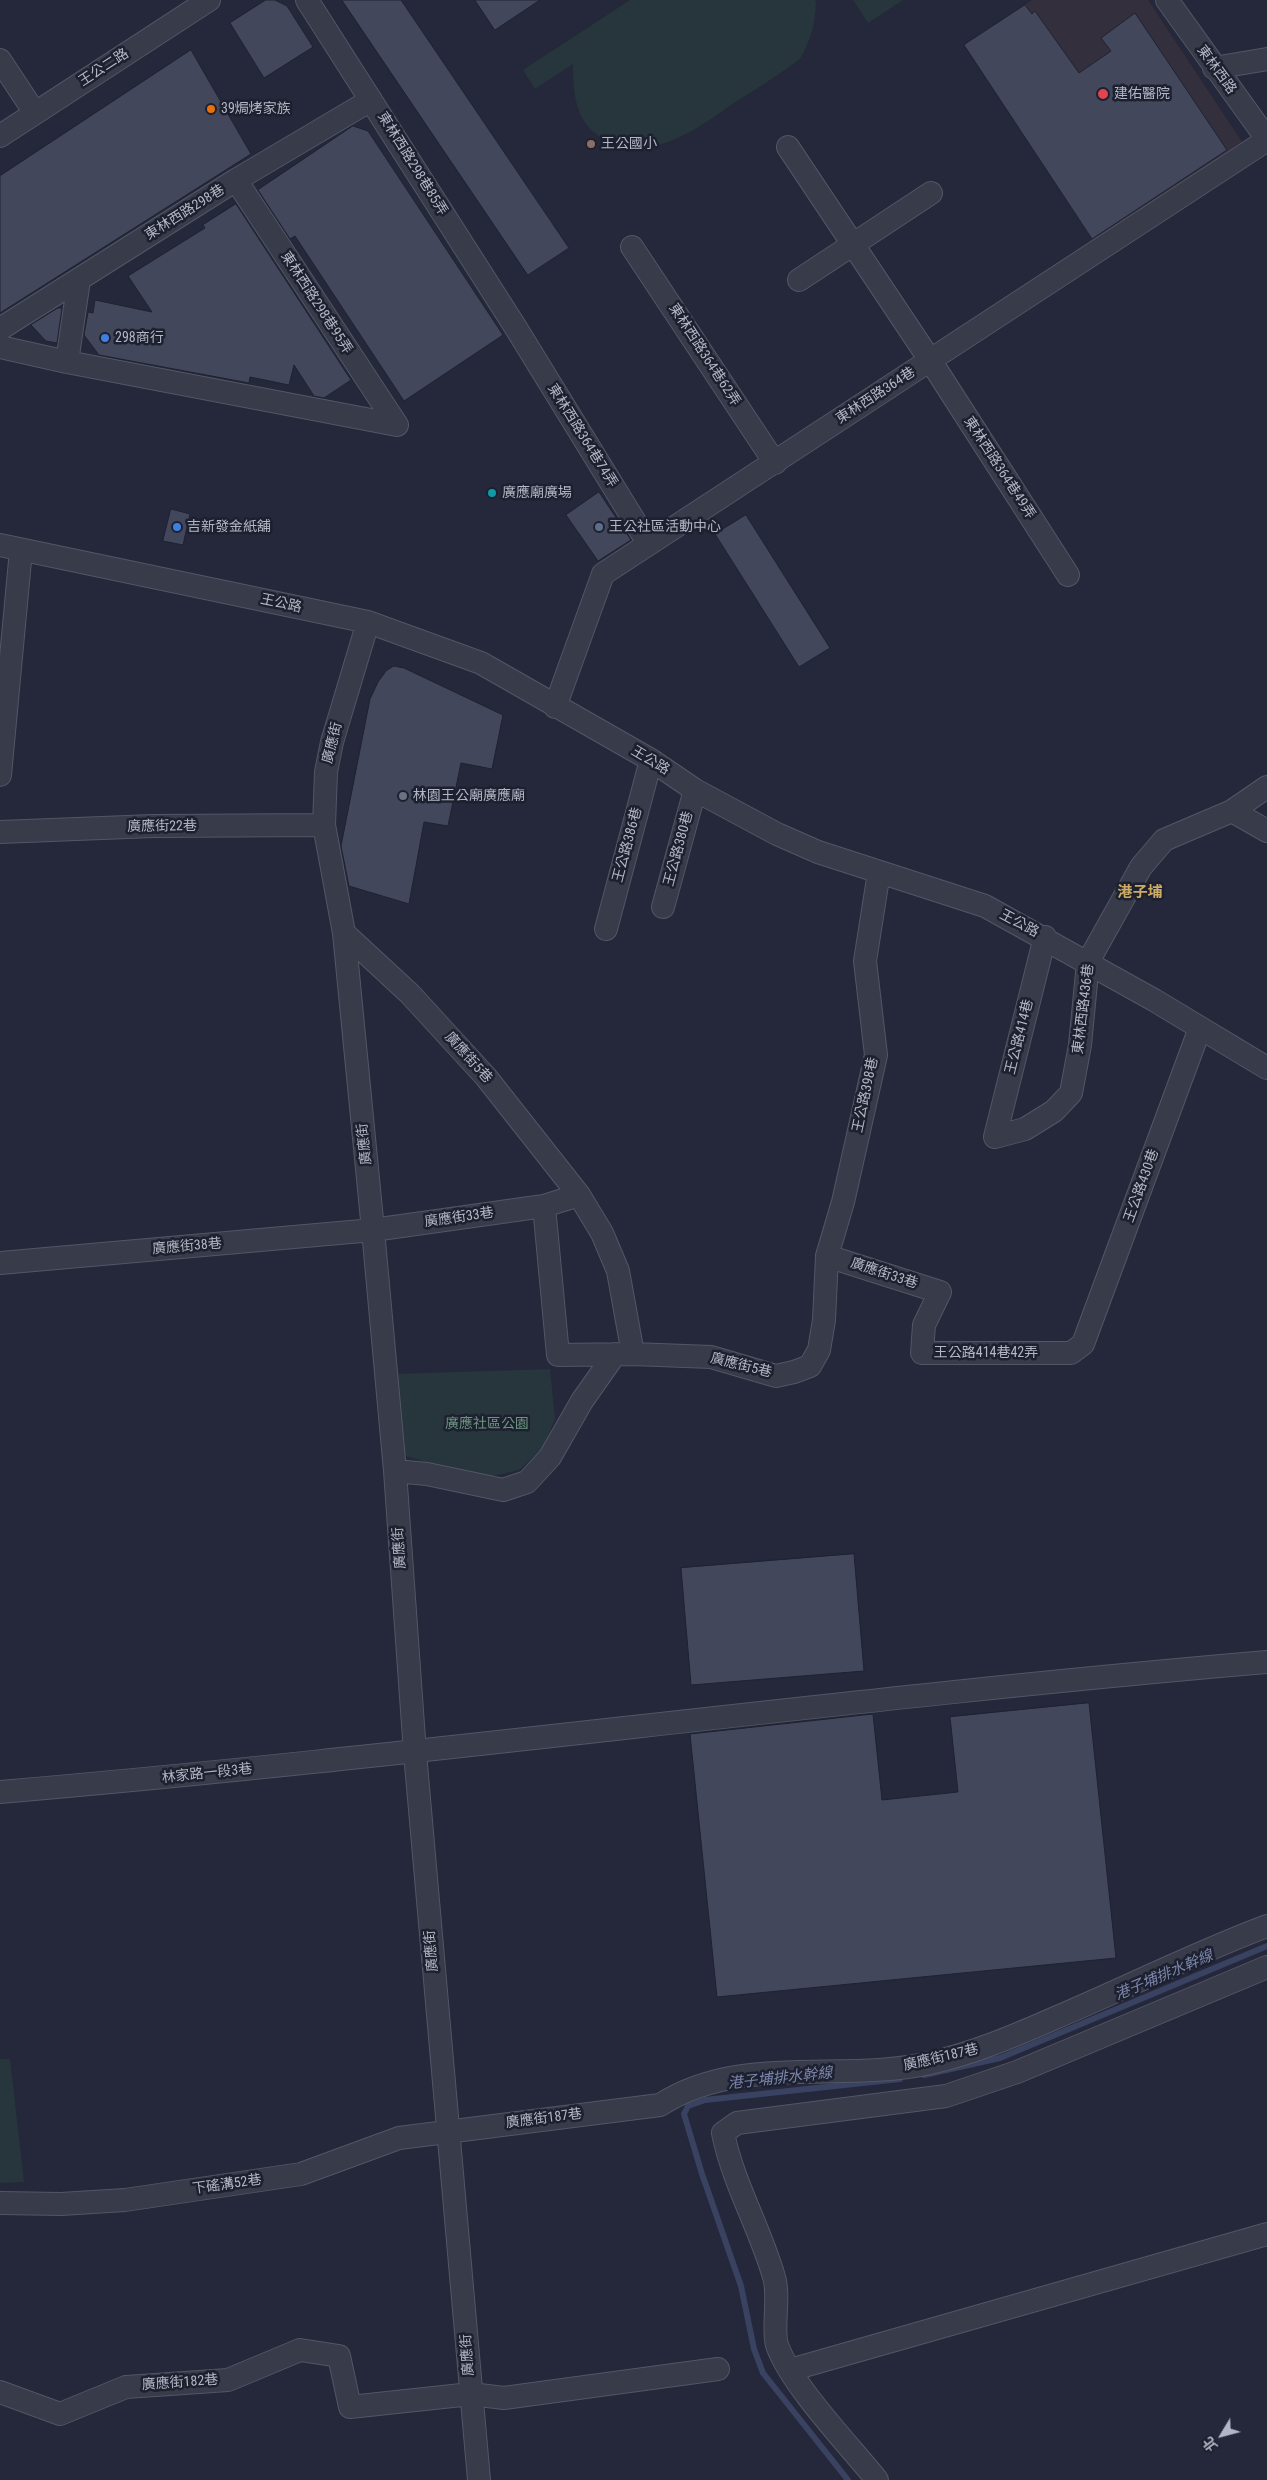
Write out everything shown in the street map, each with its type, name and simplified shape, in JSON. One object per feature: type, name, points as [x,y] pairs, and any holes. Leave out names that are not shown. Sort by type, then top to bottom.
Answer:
[{"type":"street","name":"王公二路","points":[[0,136],[209,0]]},
{"type":"street","name":"東林西路298巷85弄","points":[[307,0],[516,328]]},
{"type":"street","name":"東林西路","points":[[1166,0],[1267,140]]},
{"type":"street","points":[[1214,68],[1267,59]]},
{"type":"street","points":[[0,60],[35,113]]},
{"type":"street","name":"東林西路298巷","points":[[0,328],[236,180],[371,100]]},
{"type":"street","name":"東林西路364巷","points":[[555,707],[603,574],[1267,140]]},
{"type":"street","name":"東林西路364巷49弄","points":[[788,147],[930,360],[1068,575]]},
{"type":"street","name":"東林西路298巷95弄","points":[[67,362],[397,425],[236,180]]},
{"type":"street","points":[[799,280],[931,193]]},
{"type":"street","name":"東林西路364巷62弄","points":[[632,247],[775,463]]},
{"type":"street","points":[[0,346],[67,362],[79,280]]},
{"type":"street","name":"東林西路364巷74弄","points":[[516,328],[648,543]]},
{"type":"street","points":[[0,775],[10,547]]},
{"type":"street","name":"王公路","points":[[10,547],[368,622],[480,662],[555,707],[651,760],[695,790],[777,834],[818,852],[985,906],[1045,937],[1267,1068]]},
{"type":"street","name":"廣應街","points":[[368,622],[332,742],[326,772],[324,825],[344,933],[373,1230],[395,1471],[415,1753],[447,2132],[479,2480]]},
{"type":"street","name":"王公路386巷","points":[[606,929],[651,760]]},
{"type":"street","name":"東林西路436巷","points":[[995,1137],[1024,1129],[1054,1112],[1071,1093],[1080,1045],[1088,962],[1141,867],[1164,840],[1232,811],[1267,787]]},
{"type":"street","name":"王公路380巷","points":[[664,907],[695,790]]},
{"type":"street","points":[[1232,811],[1267,831]]},
{"type":"street","name":"廣應街22巷","points":[[0,832],[153,826],[324,825]]},
{"type":"street","name":"王公路398巷","points":[[827,1256],[843,1202],[876,1055],[865,961],[879,872]]},
{"type":"street","name":"廣應街5巷","points":[[344,933],[410,994],[486,1077],[579,1195],[602,1233],[618,1270],[624,1354]]},
{"type":"street","name":"王公路414巷","points":[[995,1137],[1045,937]]},
{"type":"street","name":"王公路430巷","points":[[1083,1344],[1200,1028]]},
{"type":"street","name":"廣應街33巷","points":[[373,1230],[544,1206],[579,1195]]},
{"type":"street","name":"廣應街5巷","points":[[544,1206],[558,1355],[624,1354],[711,1357],[776,1376],[794,1372],[810,1366],[819,1350],[827,1256]]},
{"type":"street","name":"廣應街38巷","points":[[0,1263],[373,1230]]},
{"type":"street","name":"廣應街33巷","points":[[827,1256],[940,1292]]},
{"type":"street","name":"王公路414巷42弄","points":[[940,1292],[924,1325],[922,1353],[1071,1353],[1083,1344]]},
{"type":"street","points":[[395,1471],[427,1474],[503,1490],[527,1482],[550,1457],[582,1401],[624,1354]]},
{"type":"street","name":"林家路一段3巷","points":[[0,1792],[415,1753],[1107,1676],[1267,1662]]},
{"type":"street","name":"廣應街187巷","points":[[447,2132],[660,2105],[680,2092],[700,2085],[775,2071],[888,2070],[930,2063],[990,2046],[1267,1926]]},
{"type":"street","points":[[876,2480],[790,2370],[776,2344],[775,2278],[728,2157],[723,2133],[737,2123],[946,2096],[1016,2072],[1267,1967]]},
{"type":"street","name":"下磘溝52巷","points":[[0,2203],[62,2204],[125,2200],[301,2174],[399,2138],[447,2132]]},
{"type":"street","points":[[790,2370],[1267,2234]]},
{"type":"street","name":"廣應街182巷","points":[[0,2392],[60,2414],[126,2387],[228,2380],[300,2350],[339,2356],[350,2407],[471,2394]]},
{"type":"street","points":[[471,2394],[504,2398],[718,2368]]},
{"type":"shaded area","name":"建佑醫院","points":[[1032,0],[1148,0],[1242,142],[1093,240],[964,45]]},
{"type":"green space","points":[[630,0],[815,0],[816,3],[812,32],[800,59],[690,132],[666,143],[638,148],[627,147],[609,141],[589,128],[578,109],[575,98],[573,64],[535,89],[523,70]]},
{"type":"green space","points":[[853,0],[903,0],[868,23]]},
{"type":"green space","name":"廣應社區公園","points":[[550,1369],[555,1419],[543,1448],[519,1470],[488,1477],[444,1468],[400,1454],[395,1374]]},
{"type":"green space","points":[[0,2059],[10,2059],[24,2182],[0,2183]]},
{"type":"building","points":[[266,0],[275,0],[287,6],[313,47],[264,78],[230,23]]},
{"type":"building","points":[[342,0],[401,0],[569,248],[528,275]]},
{"type":"building","points":[[475,0],[540,0],[495,30]]},
{"type":"building","name":"建佑醫院","points":[[1025,5],[1032,14],[1035,11],[1079,73],[1111,51],[1101,38],[1135,13],[1227,150],[1092,239],[964,45]]},
{"type":"building","points":[[191,50],[251,154],[0,313],[0,176]]},
{"type":"building","points":[[353,126],[368,131],[503,335],[404,401],[295,236],[290,239],[258,190]]},
{"type":"building","points":[[236,204],[351,380],[324,398],[314,396],[294,365],[289,385],[250,377],[249,383],[99,355],[84,335],[88,312],[93,313],[95,300],[152,312],[128,276],[205,228],[203,225]]},
{"type":"building","points":[[58,308],[62,308],[57,343],[46,341],[31,325]]},
{"type":"building","name":"王公社區活動中心","points":[[599,492],[631,540],[598,561],[566,515]]},
{"type":"building","name":"吉新發金紙舖","points":[[171,509],[190,514],[183,545],[163,541]]},
{"type":"building","points":[[746,515],[830,648],[799,667],[715,534]]},
{"type":"building","name":"林園王公廟廣應廟","points":[[394,666],[404,668],[503,715],[492,769],[461,763],[448,826],[424,822],[409,904],[349,886],[341,846],[370,699],[386,671]]},
{"type":"building","points":[[854,1554],[864,1671],[691,1685],[681,1568]]},
{"type":"building","points":[[1089,1703],[1116,1958],[717,1997],[690,1734],[873,1714],[882,1800],[958,1792],[950,1717]]},
{"type":"waterway","name":"港子埔排水幹線","points":[[924,2075],[1000,2058],[1267,1946]]},
{"type":"waterway","name":"港子埔排水幹線","points":[[848,2480],[763,2373],[754,2349],[741,2286],[702,2174],[684,2114],[688,2106],[705,2100],[900,2079]]},
{"type":"place","name":"建佑醫院","points":[[1103,94]]},
{"type":"place","name":"39焗烤家族","points":[[211,109]]},
{"type":"place","name":"王公國小","points":[[591,144]]},
{"type":"place","name":"298商行","points":[[105,338]]},
{"type":"place","name":"廣應廟廣場","points":[[492,493]]},
{"type":"place","name":"吉新發金紙舖","points":[[177,527]]},
{"type":"place","name":"王公社區活動中心","points":[[599,527]]},
{"type":"place","name":"林園王公廟廣應廟","points":[[403,796]]},
{"type":"district","name":"港子埔","points":[[1140,893]]}]
